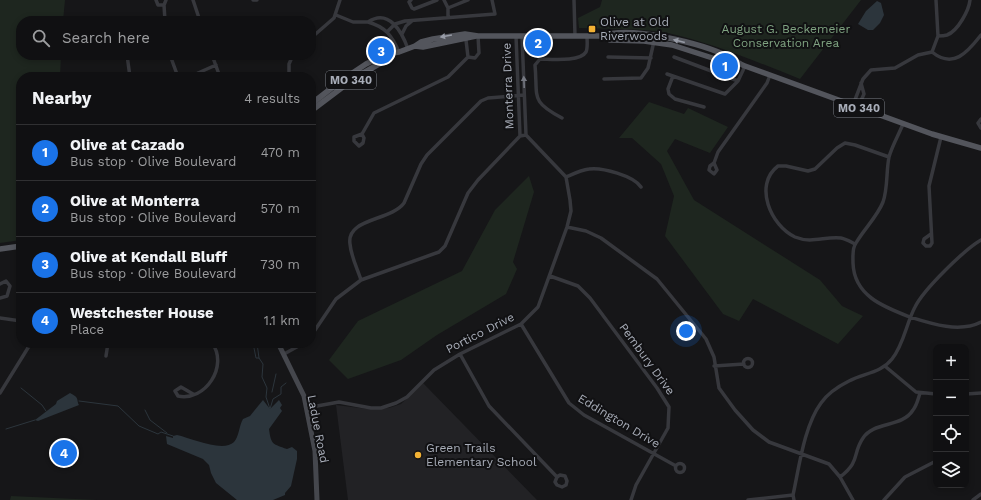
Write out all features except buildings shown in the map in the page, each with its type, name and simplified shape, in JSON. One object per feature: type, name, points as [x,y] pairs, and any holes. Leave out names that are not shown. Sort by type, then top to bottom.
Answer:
[{"type":"main road","name":"MO 340","points":[[316,100],[354,71],[386,54],[396,53],[416,46],[421,42],[444,36],[465,34],[478,36],[603,36],[610,40],[654,39],[728,63],[738,63],[903,124],[941,137],[981,148]]},
{"type":"main road","name":"MO 340","points":[[416,46],[423,48],[466,40],[478,36]]},
{"type":"main road","name":"MO 340","points":[[316,107],[344,86],[396,53]]},
{"type":"main road","points":[[0,249],[16,247]]},
{"type":"main road","name":"Ladue Road","points":[[281,348],[304,396],[315,451],[317,500]]},
{"type":"street","points":[[156,0],[158,5],[164,5]]},
{"type":"street","points":[[165,16],[164,5],[166,0]]},
{"type":"street","points":[[193,0],[198,16]]},
{"type":"street","points":[[316,33],[336,15],[340,0]]},
{"type":"street","points":[[411,0],[409,2],[414,9],[437,0]]},
{"type":"street","points":[[444,0],[448,8],[448,16]]},
{"type":"street","points":[[448,8],[468,0]]},
{"type":"street","points":[[388,31],[395,24],[414,20],[448,16],[495,14],[492,0]]},
{"type":"street","points":[[574,0],[575,36]]},
{"type":"street","points":[[932,52],[938,36],[936,0]]},
{"type":"street","points":[[938,36],[946,35],[954,29],[968,9],[970,0]]},
{"type":"street","points":[[336,15],[353,22],[368,22],[379,25],[388,31],[396,53]]},
{"type":"street","points":[[368,22],[374,18],[384,18],[395,24],[402,34],[408,49]]},
{"type":"street","points":[[402,34],[406,26],[414,20]]},
{"type":"street","points":[[932,52],[940,59],[952,59],[964,54],[981,35]]},
{"type":"street","points":[[468,57],[473,59],[478,56],[478,36]]},
{"type":"street","name":"Monterra Drive","points":[[519,36],[526,135],[566,177]]},
{"type":"street","name":"Monterra Drive","points":[[519,36],[518,96],[520,136]]},
{"type":"street","points":[[562,118],[541,106],[537,99],[535,65],[540,59],[574,59],[582,56],[587,50],[587,36]]},
{"type":"street","points":[[604,79],[641,78],[648,68],[654,39]]},
{"type":"street","points":[[466,40],[468,57]]},
{"type":"street","points":[[856,106],[864,94],[861,83],[864,76],[871,70],[875,68],[895,68],[918,55],[932,52]]},
{"type":"street","points":[[608,56],[651,58]]},
{"type":"street","points":[[362,134],[374,113],[448,77],[468,57]]},
{"type":"street","points":[[674,57],[738,81]]},
{"type":"street","points":[[128,60],[129,72]]},
{"type":"street","points":[[172,60],[176,72]]},
{"type":"street","points":[[214,60],[218,72]]},
{"type":"street","points":[[289,72],[291,60]]},
{"type":"street","points":[[200,72],[216,65]]},
{"type":"street","points":[[667,74],[721,94],[729,91],[738,81],[745,66]]},
{"type":"street","points":[[714,163],[718,152],[767,83],[770,75]]},
{"type":"street","points":[[673,76],[668,90],[669,94],[675,98],[704,107]]},
{"type":"street","points":[[361,280],[350,243],[353,230],[360,225],[393,213],[401,208],[421,164],[427,155],[475,105],[488,98],[524,95]]},
{"type":"street","points":[[981,118],[978,123],[981,128]]},
{"type":"street","points":[[903,124],[889,157],[883,202],[874,218],[855,244],[853,268],[861,290],[878,304],[911,317],[947,327],[971,327],[981,322]]},
{"type":"street","points":[[316,329],[336,299],[361,280],[439,252],[446,246],[472,187],[520,136],[526,135]]},
{"type":"street","points":[[931,234],[929,186],[941,137]]},
{"type":"street","points":[[855,244],[842,238],[814,241],[802,240],[794,236],[784,229],[772,215],[769,207],[766,184],[770,175],[778,166],[786,166],[808,171],[815,169],[837,148],[845,143],[889,157]]},
{"type":"street","points":[[566,177],[593,169],[630,178],[638,182],[641,187]]},
{"type":"street","name":"Portico Drive","points":[[306,408],[340,402],[371,408],[390,406],[407,397],[434,370],[460,354],[521,324],[538,307],[567,227],[571,211],[566,177]]},
{"type":"street","points":[[567,227],[586,231],[601,238],[657,279],[706,339],[714,357],[714,366],[719,388],[753,430],[769,442],[829,464],[840,477],[852,500]]},
{"type":"street","points":[[794,500],[793,495],[802,453],[814,415],[824,399],[848,381],[886,367],[901,344],[911,317],[921,297],[970,247],[981,240]]},
{"type":"street","name":"Pembury Drive","points":[[550,276],[569,282],[584,291],[666,402],[669,412],[668,428],[636,486],[631,500]]},
{"type":"street","points":[[0,284],[6,281],[10,286],[8,296],[0,298]]},
{"type":"street","points":[[0,318],[16,320]]},
{"type":"street","name":"Eddington Drive","points":[[521,324],[569,403],[584,414],[676,466]]},
{"type":"street","points":[[0,393],[28,348]]},
{"type":"street","points":[[106,356],[107,348]]},
{"type":"street","points":[[194,394],[181,387],[175,390],[176,394],[180,397],[187,397],[194,394],[207,387],[216,373],[217,355],[214,348]]},
{"type":"street","points":[[284,354],[295,348]]},
{"type":"street","points":[[460,354],[489,406],[556,477]]},
{"type":"street","points":[[714,366],[744,364]]},
{"type":"street","points":[[886,367],[911,389],[920,393],[933,394]]},
{"type":"street","points":[[840,477],[847,472],[856,460],[863,438],[874,429],[903,420],[914,409],[920,393]]},
{"type":"street","points":[[969,394],[981,393]]},
{"type":"street","points":[[884,500],[905,477],[933,463]]},
{"type":"street","points":[[973,500],[981,494]]},
{"type":"street","points":[[748,500],[793,495]]},
{"type":"shaded area","points":[[877,1],[881,3],[884,15],[880,23],[873,30],[868,30],[858,24],[866,11]]},
{"type":"shaded area","name":"Green Trails Elementary School","points":[[423,383],[537,500],[348,500],[336,405],[368,409],[389,408],[401,404]]},
{"type":"shaded area","points":[[70,393],[76,397],[79,405],[38,421],[35,420],[56,404],[57,401]]},
{"type":"shaded area","points":[[263,400],[270,409],[279,400],[282,405],[280,408],[282,411],[269,429],[272,441],[279,446],[287,449],[292,447],[297,451],[297,459],[291,486],[285,495],[273,500],[237,500],[216,483],[209,465],[203,459],[167,444],[166,436],[173,438],[173,436],[177,435],[207,444],[222,446],[229,445],[236,440],[243,419],[250,416]]},
{"type":"green space","points":[[0,0],[65,0],[63,16],[16,16],[16,60],[61,60],[60,72],[16,72],[16,241],[0,243]]},
{"type":"green space","name":"August G. Beckemeier Conservation Area","points":[[602,0],[861,0],[800,79],[718,47],[668,33],[635,29],[579,28],[578,18],[600,7]]},
{"type":"green space","points":[[649,102],[684,114],[688,108],[728,127],[710,153],[675,139],[667,151],[694,200],[820,280],[842,306],[863,316],[838,344],[753,299],[739,321],[723,314],[665,236],[674,196],[661,164],[632,138],[619,138]]},
{"type":"green space","points":[[529,176],[534,192],[513,262],[517,269],[506,294],[437,335],[401,360],[348,379],[329,360],[358,321],[462,271],[495,210]]},
{"type":"green space","points":[[11,496],[97,500],[10,500]]},
{"type":"waterway","points":[[254,348],[256,358],[259,358],[263,364],[262,377],[267,388],[266,397],[270,409]]},
{"type":"waterway","points":[[258,348],[259,358]]},
{"type":"waterway","points":[[272,392],[276,374]]},
{"type":"waterway","points":[[270,409],[273,399],[281,394],[281,387],[286,383]]},
{"type":"waterway","points":[[21,388],[42,405],[46,411]]},
{"type":"waterway","points":[[79,401],[118,406],[139,426],[158,434],[161,432],[173,436]]},
{"type":"waterway","points":[[145,410],[150,420],[167,433]]},
{"type":"waterway","points":[[6,429],[35,420]]},
{"type":"place","name":"Olive at Old Riverwoods","points":[[592,29]]},
{"type":"place","name":"Olive at Monterra","points":[[538,43]]},
{"type":"place","name":"Olive at Kendall Bluff","points":[[381,51]]},
{"type":"place","name":"Olive at Cazado","points":[[725,66]]},
{"type":"place","name":"Westchester House","points":[[64,453]]},
{"type":"place","name":"Green Trails Elementary School","points":[[418,455]]}]
